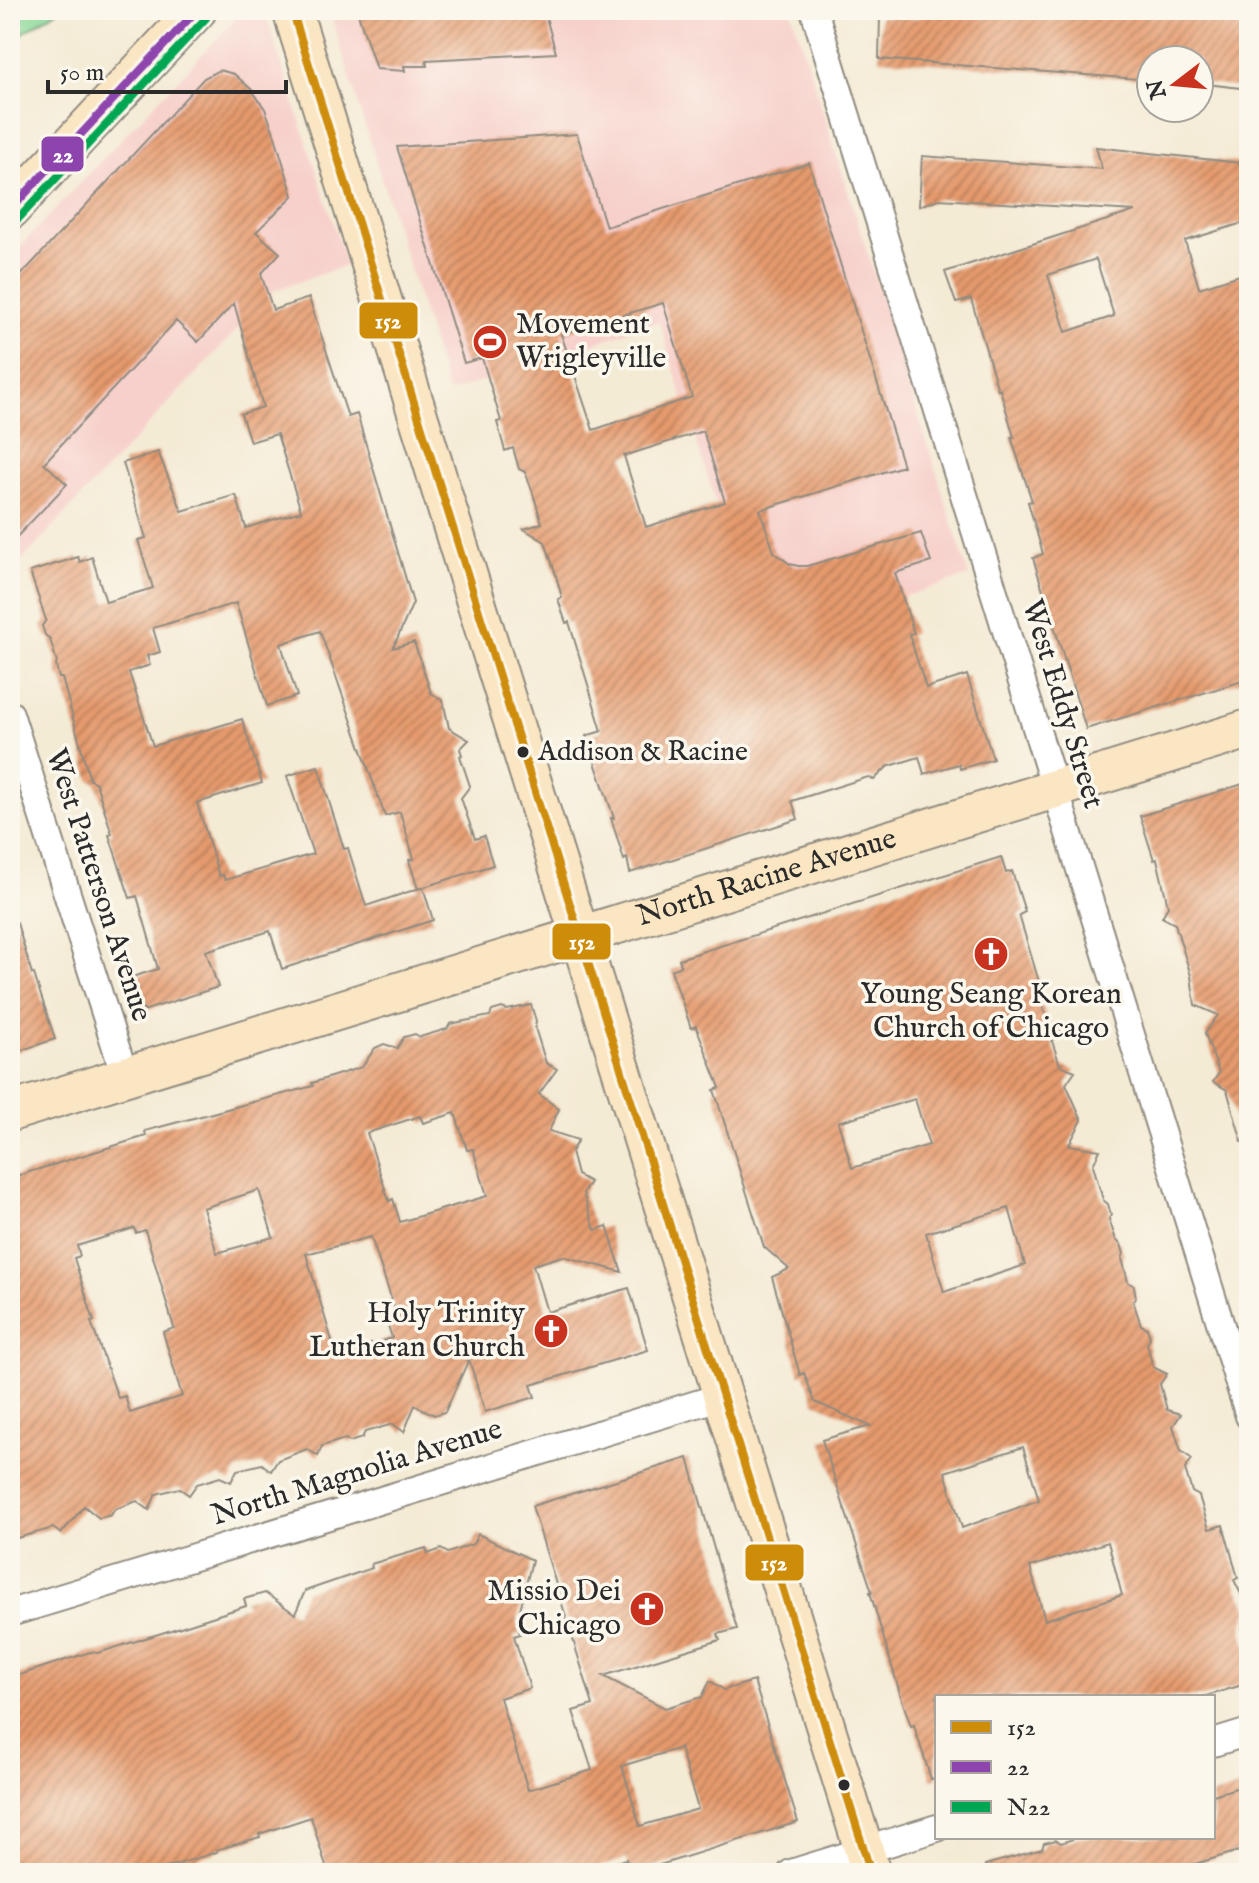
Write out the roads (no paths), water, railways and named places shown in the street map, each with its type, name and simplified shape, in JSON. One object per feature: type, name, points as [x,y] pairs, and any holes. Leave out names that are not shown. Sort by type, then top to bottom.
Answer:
[{"type":"street","points":[[10,210],[197,10]]},
{"type":"street","points":[[292,10],[868,1862]]},
{"type":"street","name":"West Eddy Street","points":[[814,10],[1249,1416]]},
{"type":"street","name":"West Patterson Avenue","points":[[10,714],[125,1076]]},
{"type":"street","name":"North Racine Avenue","points":[[10,1112],[1249,729]]},
{"type":"street","name":"North Magnolia Avenue","points":[[10,1613],[723,1396]]},
{"type":"street","points":[[1215,1742],[1249,1732]]},
{"type":"street","points":[[791,1873],[868,1862],[935,1829]]},
{"type":"place","name":"Movement Wrigleyville","points":[[490,342]]},
{"type":"place","name":"Addison & Racine","points":[[523,752]]},
{"type":"place","name":"Young Seang Korean Church of Chicago","points":[[991,954]]},
{"type":"place","name":"Holy Trinity Lutheran Church","points":[[551,1331]]},
{"type":"place","name":"Missio Dei Chicago","points":[[647,1609]]}]
